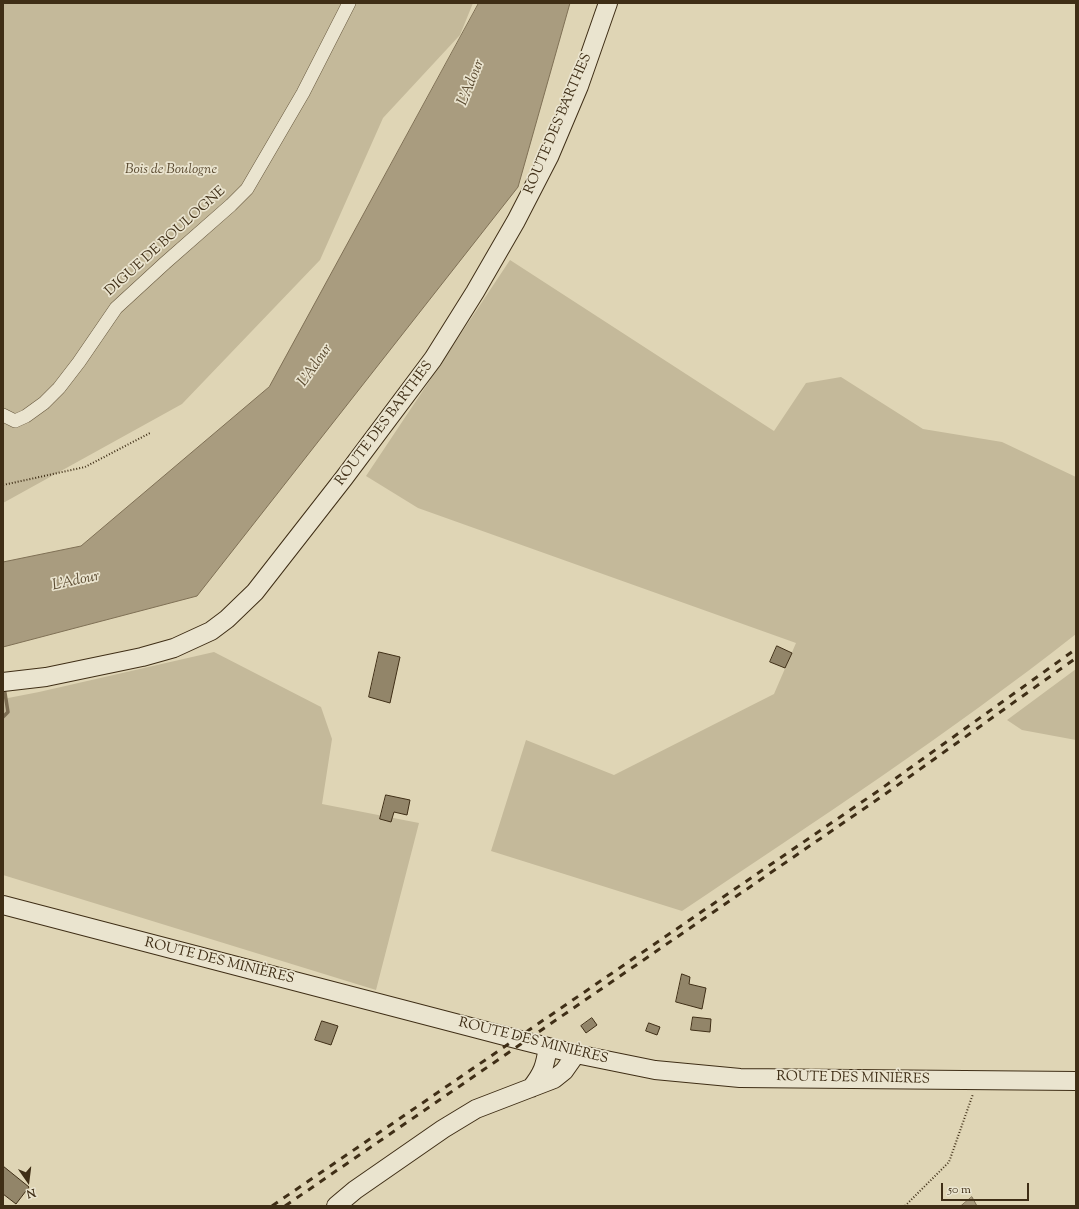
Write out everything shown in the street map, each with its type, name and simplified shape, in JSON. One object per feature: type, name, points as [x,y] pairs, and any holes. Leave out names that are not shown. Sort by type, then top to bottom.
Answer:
[{"type":"street","name":"DIGUE DE BOULOGNE","points":[[3,415],[15,421],[26,416],[44,403],[59,388],[79,362],[116,308],[231,205],[246,189],[303,93],[349,3]]},
{"type":"street","name":"ROUTE DES BARTHES","points":[[7,681],[46,677],[142,657],[174,648],[211,631],[227,619],[255,592],[348,473],[433,358],[475,292],[516,221],[549,157],[579,86],[608,3]]},
{"type":"street","name":"ROUTE DES MINIÈRES","points":[[3,905],[548,1047],[655,1070],[740,1078],[1076,1081]]},
{"type":"street","points":[[531,1088],[541,1076],[548,1047]]},
{"type":"street","points":[[336,1206],[355,1190],[443,1129],[476,1109],[554,1079],[564,1071],[576,1054]]},
{"type":"path","points":[[3,485],[85,467],[150,433]]},
{"type":"path","points":[[905,1206],[949,1162],[978,1080]]},
{"type":"green space","name":"Bois de Boulogne","points":[[3,3],[473,3],[460,35],[383,118],[320,260],[182,404],[3,503]]},
{"type":"green space","points":[[510,260],[774,431],[806,383],[841,377],[923,429],[1002,442],[1076,477],[1076,634],[1028,671],[931,741],[682,911],[491,851],[526,740],[614,775],[774,694],[796,643],[418,508],[366,476]]},
{"type":"green space","points":[[214,652],[321,707],[332,739],[322,804],[419,823],[376,990],[3,875],[3,699]]},
{"type":"green space","points":[[1076,669],[1076,740],[1022,730],[1007,720]]},
{"type":"water","name":"L'Adour","points":[[479,3],[570,3],[518,187],[197,596],[3,647],[3,562],[81,546],[269,387]]},
{"type":"water","points":[[972,1197],[977,1206],[961,1206]]},
{"type":"building","points":[[777,646],[792,653],[785,668],[770,662]]},
{"type":"building","points":[[379,652],[400,657],[390,703],[369,697]]},
{"type":"building","points":[[386,795],[410,800],[407,815],[394,812],[391,822],[380,819]]},
{"type":"building","points":[[682,974],[690,977],[689,984],[706,988],[702,1009],[676,1002]]},
{"type":"building","points":[[693,1017],[711,1019],[710,1032],[691,1030]]},
{"type":"building","points":[[592,1018],[597,1025],[586,1033],[581,1026]]},
{"type":"building","points":[[322,1021],[338,1026],[331,1045],[315,1040]]},
{"type":"building","points":[[649,1023],[660,1027],[657,1035],[646,1031]]},
{"type":"building","points":[[3,1166],[29,1187],[16,1204],[3,1194]]},
{"type":"waterway","points":[[3,717],[8,712],[4,687]]},
{"type":"railway","points":[[272,1206],[878,791],[1076,649]]},
{"type":"railway","points":[[285,1206],[881,797],[1076,658]]}]
